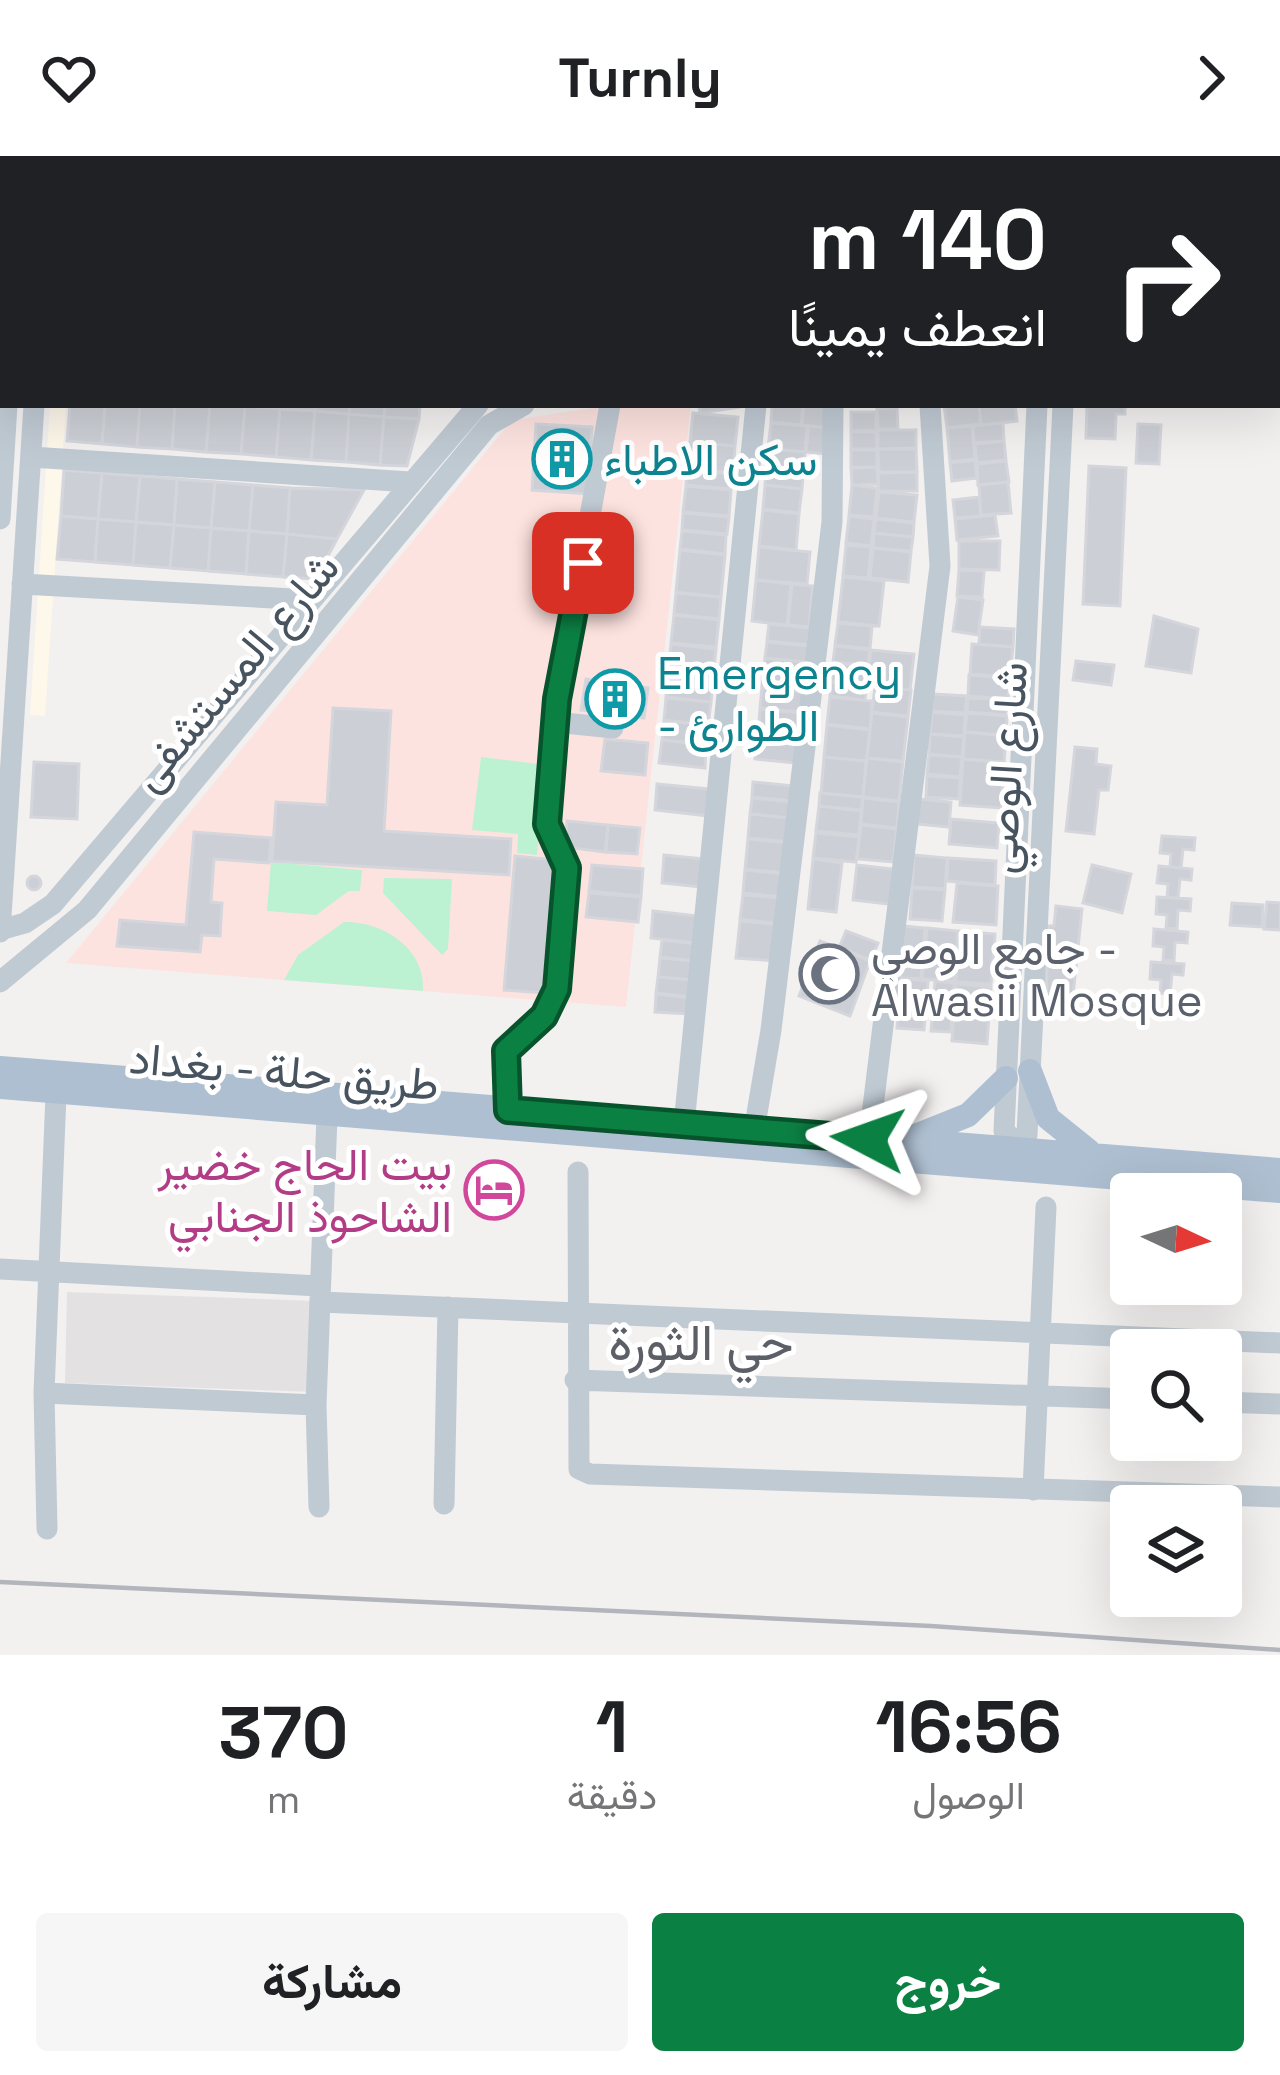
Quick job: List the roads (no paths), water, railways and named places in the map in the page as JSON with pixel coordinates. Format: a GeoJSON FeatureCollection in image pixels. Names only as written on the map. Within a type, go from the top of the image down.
{"type":"FeatureCollection","features":[{"type":"Feature","properties":{"kind":"main road"},"geometry":{"type":"LineString","coordinates":[[7,1063],[754,1131],[1280,1170]]}},
{"type":"Feature","properties":{"kind":"main road"},"geometry":{"type":"LineString","coordinates":[[900,1142],[968,1115],[1018,1075],[1048,1118],[1078,1146],[1096,1155]]}},
{"type":"Feature","properties":{"kind":"main road","name":"طريق حلة - بغداد"},"geometry":{"type":"LineString","coordinates":[[0,1087],[1280,1191]]}},
{"type":"Feature","properties":{"kind":"street"},"geometry":{"type":"LineString","coordinates":[[0,519],[7,408]]}},
{"type":"Feature","properties":{"kind":"street"},"geometry":{"type":"LineString","coordinates":[[3,925],[34,408]]}},
{"type":"Feature","properties":{"kind":"street","name":"شارع المستشفى"},"geometry":{"type":"LineString","coordinates":[[3,925],[53,904],[475,408]]}},
{"type":"Feature","properties":{"kind":"street","name":"شارع المستشفى"},"geometry":{"type":"LineString","coordinates":[[0,982],[72,926],[508,408]]}},
{"type":"Feature","properties":{"kind":"street"},"geometry":{"type":"LineString","coordinates":[[508,1110],[506,1051],[544,1016],[557,989],[568,884],[567,868],[547,824],[555,722],[609,408]]}},
{"type":"Feature","properties":{"kind":"street"},"geometry":{"type":"LineString","coordinates":[[684,1124],[756,408]]}},
{"type":"Feature","properties":{"kind":"street"},"geometry":{"type":"LineString","coordinates":[[754,1131],[832,522],[833,408]]}},
{"type":"Feature","properties":{"kind":"street"},"geometry":{"type":"LineString","coordinates":[[868,1139],[940,566],[929,408]]}},
{"type":"Feature","properties":{"kind":"street","name":"شارع الوصي"},"geometry":{"type":"LineString","coordinates":[[1037,408],[1018,1075],[1028,1135],[1014,1140],[1004,1130],[1018,1075],[1063,408]]}},
{"type":"Feature","properties":{"kind":"street"},"geometry":{"type":"LineString","coordinates":[[31,457],[410,482]]}},
{"type":"Feature","properties":{"kind":"street"},"geometry":{"type":"LineString","coordinates":[[22,584],[310,600]]}},
{"type":"Feature","properties":{"kind":"street"},"geometry":{"type":"LineString","coordinates":[[555,722],[613,728]]}},
{"type":"Feature","properties":{"kind":"street"},"geometry":{"type":"LineString","coordinates":[[53,904],[51,922],[58,928],[72,926]]}},
{"type":"Feature","properties":{"kind":"street"},"geometry":{"type":"LineString","coordinates":[[47,1529],[44,1393],[56,1094]]}},
{"type":"Feature","properties":{"kind":"street"},"geometry":{"type":"LineString","coordinates":[[319,1508],[316,1405],[327,1116]]}},
{"type":"Feature","properties":{"kind":"street"},"geometry":{"type":"LineString","coordinates":[[578,1172],[574,1459],[579,1469],[590,1474],[1280,1498]]}},
{"type":"Feature","properties":{"kind":"street"},"geometry":{"type":"LineString","coordinates":[[1033,1490],[1046,1207]]}},
{"type":"Feature","properties":{"kind":"street"},"geometry":{"type":"LineString","coordinates":[[0,1269],[448,1307],[1280,1342]]}},
{"type":"Feature","properties":{"kind":"street"},"geometry":{"type":"LineString","coordinates":[[444,1504],[448,1307]]}},
{"type":"Feature","properties":{"kind":"street"},"geometry":{"type":"LineString","coordinates":[[575,1380],[1110,1398]]}},
{"type":"Feature","properties":{"kind":"street"},"geometry":{"type":"LineString","coordinates":[[44,1393],[316,1405]]}},
{"type":"Feature","properties":{"kind":"street"},"geometry":{"type":"LineString","coordinates":[[1242,1403],[1280,1404]]}},
{"type":"Feature","properties":{"kind":"railway"},"geometry":{"type":"LineString","coordinates":[[0,1582],[931,1626],[1280,1650]]}},
{"type":"Feature","properties":{"kind":"place","name":"سكن الاطباء"},"geometry":{"type":"Point","coordinates":[562,459]}},
{"type":"Feature","properties":{"kind":"place","name":"Emergency - الطوارئ"},"geometry":{"type":"Point","coordinates":[615,699]}},
{"type":"Feature","properties":{"kind":"place","name":"جامع الوصي - Alwasii Mosque"},"geometry":{"type":"Point","coordinates":[829,974]}},
{"type":"Feature","properties":{"kind":"place","name":"بيت الحاج خضير الشاحوذ الجنابي"},"geometry":{"type":"Point","coordinates":[494,1190]}},
{"type":"Feature","properties":{"kind":"district","name":"حي الثورة"},"geometry":{"type":"Point","coordinates":[701,1342]}}]}
